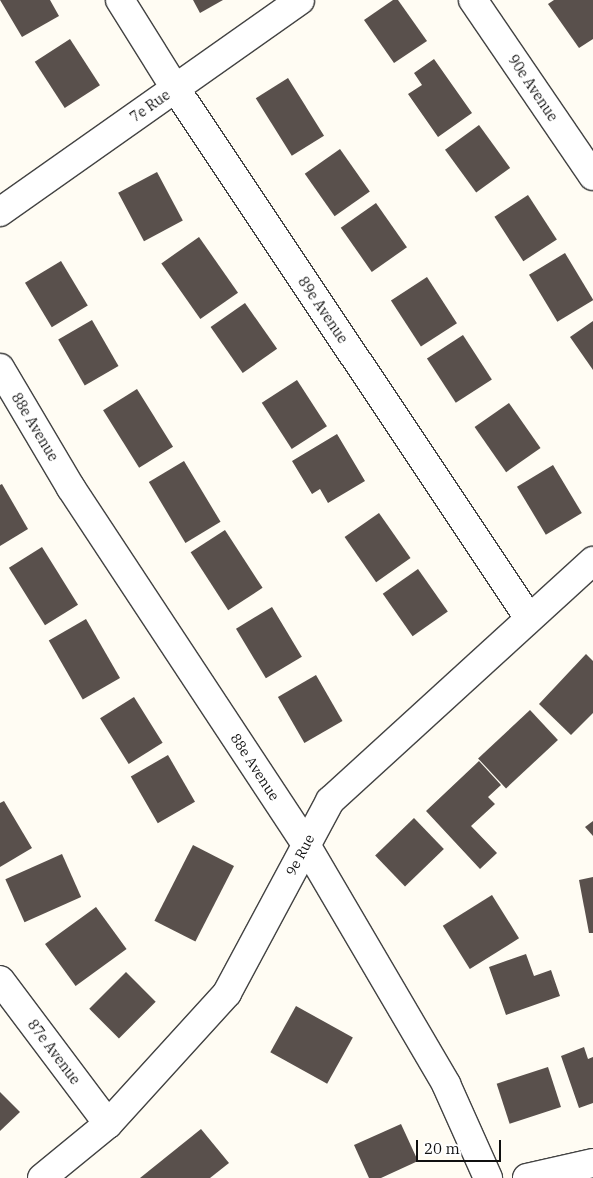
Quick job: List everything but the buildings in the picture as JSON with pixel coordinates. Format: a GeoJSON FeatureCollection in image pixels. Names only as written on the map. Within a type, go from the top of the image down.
{"type":"FeatureCollection","features":[{"type":"Feature","properties":{"kind":"street","name":"89e Avenue"},"geometry":{"type":"LineString","coordinates":[[120,0],[175,88],[529,618]]}},
{"type":"Feature","properties":{"kind":"street","name":"7e Rue"},"geometry":{"type":"LineString","coordinates":[[0,212],[300,0]]}},
{"type":"Feature","properties":{"kind":"street","name":"90e Avenue"},"geometry":{"type":"LineString","coordinates":[[473,0],[593,176]]}},
{"type":"Feature","properties":{"kind":"street","name":"88e Avenue"},"geometry":{"type":"LineString","coordinates":[[0,368],[71,488],[306,845],[446,1084],[488,1178]]}},
{"type":"Feature","properties":{"kind":"street","name":"9e Rue"},"geometry":{"type":"LineString","coordinates":[[42,1178],[108,1124],[227,993],[330,801],[593,561]]}},
{"type":"Feature","properties":{"kind":"street","name":"87e Avenue"},"geometry":{"type":"LineString","coordinates":[[0,980],[108,1124]]}},
{"type":"Feature","properties":{"kind":"street"},"geometry":{"type":"LineString","coordinates":[[527,1178],[593,1164]]}}]}
